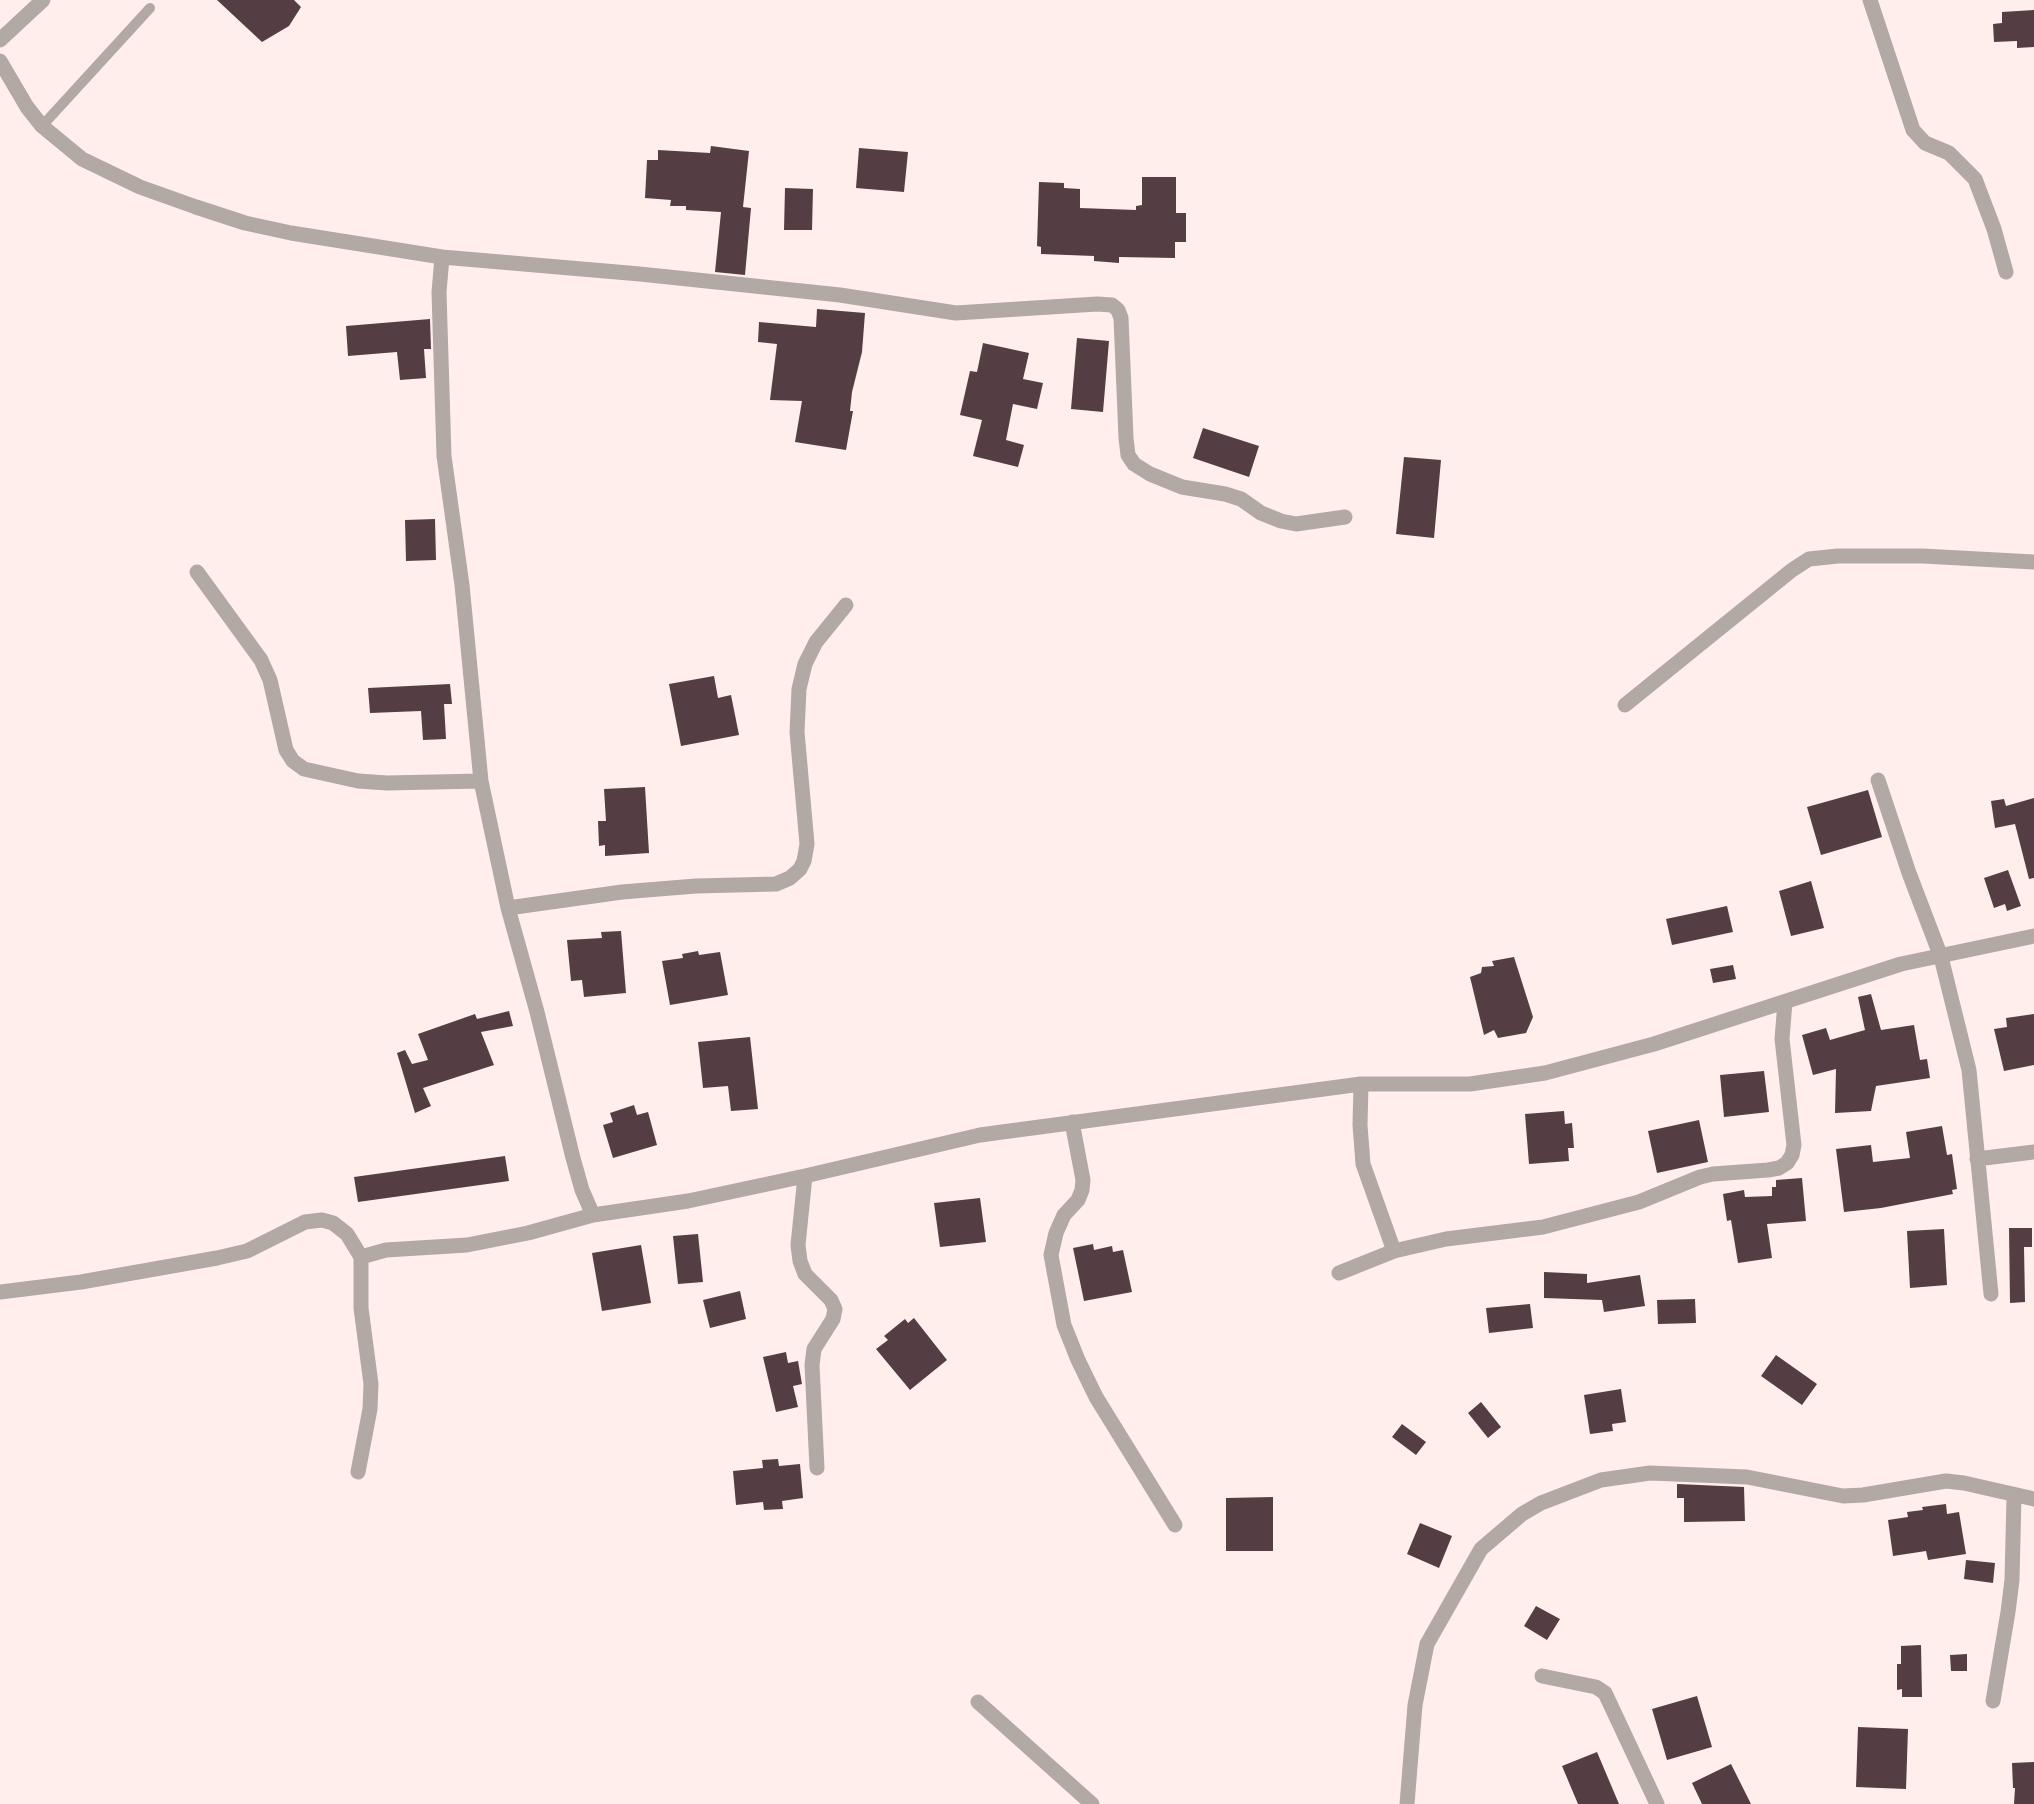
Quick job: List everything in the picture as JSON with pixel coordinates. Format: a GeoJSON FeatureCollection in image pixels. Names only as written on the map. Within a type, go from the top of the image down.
{"type":"FeatureCollection","features":[{"type":"Feature","properties":{"kind":"street"},"geometry":{"type":"LineString","coordinates":[[0,40],[43,0]]}},
{"type":"Feature","properties":{"kind":"street"},"geometry":{"type":"LineString","coordinates":[[1870,0],[1913,130],[1925,143],[1949,153],[1975,179],[1994,229],[2006,272]]}},
{"type":"Feature","properties":{"kind":"street"},"geometry":{"type":"LineString","coordinates":[[0,61],[27,107],[42,126],[82,159],[140,187],[245,223],[291,233],[442,257],[840,295],[956,313],[1112,305],[1118,310],[1120,318],[1126,438],[1128,455],[1134,464],[1150,474],[1182,487],[1225,494],[1240,499],[1261,513],[1281,521],[1296,524],[1345,517]]}},
{"type":"Feature","properties":{"kind":"street"},"geometry":{"type":"LineString","coordinates":[[442,257],[439,292],[444,456],[462,585],[481,781],[507,908],[537,1012],[573,1158],[582,1190],[593,1215]]}},
{"type":"Feature","properties":{"kind":"street"},"geometry":{"type":"LineString","coordinates":[[1625,705],[1792,570],[1809,560],[1838,556],[1912,556],[2034,562]]}},
{"type":"Feature","properties":{"kind":"street"},"geometry":{"type":"LineString","coordinates":[[197,572],[261,660],[270,680],[286,750],[293,761],[304,769],[358,781],[387,783],[481,781]]}},
{"type":"Feature","properties":{"kind":"street"},"geometry":{"type":"LineString","coordinates":[[507,908],[622,892],[696,886],[776,884],[790,878],[800,869],[807,844],[797,732],[799,688],[805,664],[816,642],[846,605]]}},
{"type":"Feature","properties":{"kind":"street"},"geometry":{"type":"LineString","coordinates":[[1878,780],[1909,873],[1941,957],[1969,1070],[1991,1294]]}},
{"type":"Feature","properties":{"kind":"street"},"geometry":{"type":"LineString","coordinates":[[361,1257],[386,1250],[467,1245],[528,1233],[593,1215],[688,1201],[980,1135],[1361,1084],[1470,1083],[1545,1073],[1654,1044],[1901,964],[2034,936]]}},
{"type":"Feature","properties":{"kind":"street"},"geometry":{"type":"LineString","coordinates":[[1339,1273],[1394,1251],[1446,1239],[1543,1227],[1639,1202],[1713,1174],[1779,1168],[1787,1163],[1794,1145],[1782,1039],[1785,1002]]}},
{"type":"Feature","properties":{"kind":"street"},"geometry":{"type":"LineString","coordinates":[[1361,1084],[1360,1125],[1363,1164],[1394,1251]]}},
{"type":"Feature","properties":{"kind":"street"},"geometry":{"type":"LineString","coordinates":[[1072,1122],[1083,1180],[1082,1190],[1078,1200],[1064,1215],[1056,1233],[1051,1255],[1064,1325],[1077,1360],[1096,1397],[1175,1525]]}},
{"type":"Feature","properties":{"kind":"street"},"geometry":{"type":"LineString","coordinates":[[1977,1159],[2034,1152]]}},
{"type":"Feature","properties":{"kind":"street"},"geometry":{"type":"LineString","coordinates":[[806,1176],[798,1245],[800,1261],[805,1274],[831,1300],[835,1309],[833,1319],[814,1349],[812,1365],[817,1468]]}},
{"type":"Feature","properties":{"kind":"street"},"geometry":{"type":"LineString","coordinates":[[0,1292],[81,1282],[217,1258],[247,1251],[305,1222],[322,1220],[333,1223],[347,1234],[361,1257],[361,1308],[371,1384],[370,1409],[357,1472]]}},
{"type":"Feature","properties":{"kind":"street"},"geometry":{"type":"LineString","coordinates":[[1407,1804],[1415,1705],[1427,1644],[1481,1549],[1522,1514],[1541,1503],[1601,1480],[1650,1473],[1746,1477],[1843,1496],[1863,1496],[1946,1481],[2034,1499]]}},
{"type":"Feature","properties":{"kind":"street"},"geometry":{"type":"LineString","coordinates":[[1993,1701],[2012,1580],[2014,1496]]}},
{"type":"Feature","properties":{"kind":"street"},"geometry":{"type":"LineString","coordinates":[[1542,1676],[1596,1687],[1605,1693],[1658,1804]]}},
{"type":"Feature","properties":{"kind":"street"},"geometry":{"type":"LineString","coordinates":[[978,1702],[1092,1804]]}},
{"type":"Feature","properties":{"kind":"lane"},"geometry":{"type":"LineString","coordinates":[[42,126],[150,8]]}},
{"type":"Feature","properties":{"kind":"building"},"geometry":{"type":"Polygon","coordinates":[[[217,0],[294,0],[301,7],[289,26],[262,42],[217,0]]]}},
{"type":"Feature","properties":{"kind":"building"},"geometry":{"type":"Polygon","coordinates":[[[2034,10],[2034,47],[2017,48],[2017,41],[1994,42],[1993,24],[2002,23],[2002,12],[2034,10]]]}},
{"type":"Feature","properties":{"kind":"building"},"geometry":{"type":"Polygon","coordinates":[[[711,146],[749,151],[743,207],[751,208],[745,275],[715,272],[721,212],[686,210],[686,206],[670,206],[671,200],[645,198],[647,160],[658,160],[658,150],[710,153],[711,146]]]}},
{"type":"Feature","properties":{"kind":"building"},"geometry":{"type":"Polygon","coordinates":[[[859,148],[908,152],[904,192],[856,188],[859,148]]]}},
{"type":"Feature","properties":{"kind":"building"},"geometry":{"type":"Polygon","coordinates":[[[1142,177],[1176,177],[1176,213],[1186,213],[1186,242],[1175,242],[1175,258],[1119,257],[1119,263],[1094,261],[1094,256],[1041,254],[1041,247],[1037,246],[1039,182],[1064,183],[1064,188],[1080,189],[1080,208],[1136,210],[1136,206],[1142,205],[1142,177]]]}},
{"type":"Feature","properties":{"kind":"building"},"geometry":{"type":"Polygon","coordinates":[[[785,188],[813,189],[812,230],[784,230],[785,188]]]}},
{"type":"Feature","properties":{"kind":"building"},"geometry":{"type":"Polygon","coordinates":[[[817,309],[865,313],[862,352],[852,392],[850,411],[853,411],[846,450],[795,442],[802,401],[770,400],[777,344],[758,342],[759,322],[816,327],[817,309]]]}},
{"type":"Feature","properties":{"kind":"building"},"geometry":{"type":"Polygon","coordinates":[[[430,319],[431,349],[424,349],[426,378],[400,380],[397,352],[348,356],[346,326],[430,319]]]}},
{"type":"Feature","properties":{"kind":"building"},"geometry":{"type":"Polygon","coordinates":[[[1077,338],[1109,341],[1103,412],[1071,409],[1077,338]]]}},
{"type":"Feature","properties":{"kind":"building"},"geometry":{"type":"Polygon","coordinates":[[[983,343],[1029,353],[1023,379],[1043,383],[1037,409],[1013,404],[1006,440],[1024,445],[1018,467],[973,456],[982,420],[960,415],[970,371],[977,372],[983,343]]]}},
{"type":"Feature","properties":{"kind":"building"},"geometry":{"type":"Polygon","coordinates":[[[1203,428],[1259,446],[1249,477],[1193,458],[1203,428]]]}},
{"type":"Feature","properties":{"kind":"building"},"geometry":{"type":"Polygon","coordinates":[[[1404,457],[1441,460],[1434,538],[1396,534],[1404,457]]]}},
{"type":"Feature","properties":{"kind":"building"},"geometry":{"type":"Polygon","coordinates":[[[435,519],[436,560],[406,561],[405,520],[435,519]]]}},
{"type":"Feature","properties":{"kind":"building"},"geometry":{"type":"Polygon","coordinates":[[[714,676],[718,698],[731,695],[739,735],[681,746],[669,684],[714,676]]]}},
{"type":"Feature","properties":{"kind":"building"},"geometry":{"type":"Polygon","coordinates":[[[450,684],[452,704],[444,704],[446,739],[423,740],[421,711],[370,713],[368,688],[450,684]]]}},
{"type":"Feature","properties":{"kind":"building"},"geometry":{"type":"Polygon","coordinates":[[[645,787],[649,853],[605,856],[605,845],[599,846],[598,821],[606,821],[604,789],[645,787]]]}},
{"type":"Feature","properties":{"kind":"building"},"geometry":{"type":"Polygon","coordinates":[[[1868,790],[1882,837],[1821,855],[1807,807],[1868,790]]]}},
{"type":"Feature","properties":{"kind":"building"},"geometry":{"type":"Polygon","coordinates":[[[2034,798],[2034,878],[2029,879],[2015,824],[1995,828],[1991,801],[2004,799],[2006,806],[2034,798]]]}},
{"type":"Feature","properties":{"kind":"building"},"geometry":{"type":"Polygon","coordinates":[[[2008,870],[2021,906],[2007,911],[2005,904],[1994,908],[1984,878],[2008,870]]]}},
{"type":"Feature","properties":{"kind":"building"},"geometry":{"type":"Polygon","coordinates":[[[1811,881],[1824,928],[1791,936],[1779,891],[1811,881]]]}},
{"type":"Feature","properties":{"kind":"building"},"geometry":{"type":"Polygon","coordinates":[[[1727,906],[1733,932],[1672,945],[1666,919],[1727,906]]]}},
{"type":"Feature","properties":{"kind":"building"},"geometry":{"type":"Polygon","coordinates":[[[621,931],[626,993],[584,997],[582,980],[571,981],[567,940],[602,938],[601,932],[621,931]]]}},
{"type":"Feature","properties":{"kind":"building"},"geometry":{"type":"Polygon","coordinates":[[[698,951],[699,955],[720,952],[728,995],[670,1005],[662,961],[683,958],[682,954],[698,951]]]}},
{"type":"Feature","properties":{"kind":"building"},"geometry":{"type":"Polygon","coordinates":[[[1514,957],[1533,1017],[1526,1033],[1498,1038],[1494,1030],[1484,1035],[1470,977],[1481,973],[1482,967],[1494,966],[1492,961],[1514,957]]]}},
{"type":"Feature","properties":{"kind":"building"},"geometry":{"type":"Polygon","coordinates":[[[1733,965],[1736,979],[1713,983],[1710,969],[1733,965]]]}},
{"type":"Feature","properties":{"kind":"building"},"geometry":{"type":"Polygon","coordinates":[[[1871,994],[1881,1030],[1914,1025],[1920,1060],[1927,1059],[1930,1078],[1876,1086],[1871,1111],[1835,1113],[1836,1069],[1813,1075],[1802,1035],[1826,1028],[1830,1040],[1865,1030],[1858,997],[1871,994]]]}},
{"type":"Feature","properties":{"kind":"building"},"geometry":{"type":"Polygon","coordinates":[[[509,1011],[513,1026],[481,1032],[494,1065],[423,1088],[431,1106],[415,1113],[397,1053],[405,1050],[412,1064],[428,1060],[418,1034],[475,1014],[477,1019],[509,1011]]]}},
{"type":"Feature","properties":{"kind":"building"},"geometry":{"type":"Polygon","coordinates":[[[2034,1014],[2034,1065],[2004,1071],[1994,1029],[2007,1027],[2006,1018],[2034,1014]]]}},
{"type":"Feature","properties":{"kind":"building"},"geometry":{"type":"Polygon","coordinates":[[[750,1037],[758,1109],[731,1111],[728,1086],[703,1088],[698,1042],[750,1037]]]}},
{"type":"Feature","properties":{"kind":"building"},"geometry":{"type":"Polygon","coordinates":[[[1764,1071],[1769,1112],[1724,1117],[1720,1075],[1764,1071]]]}},
{"type":"Feature","properties":{"kind":"building"},"geometry":{"type":"Polygon","coordinates":[[[634,1105],[637,1115],[648,1112],[657,1145],[613,1158],[603,1125],[613,1122],[610,1113],[634,1105]]]}},
{"type":"Feature","properties":{"kind":"building"},"geometry":{"type":"Polygon","coordinates":[[[1564,1111],[1565,1124],[1572,1123],[1574,1148],[1568,1148],[1569,1161],[1529,1164],[1525,1114],[1564,1111]]]}},
{"type":"Feature","properties":{"kind":"building"},"geometry":{"type":"Polygon","coordinates":[[[1699,1120],[1708,1162],[1657,1173],[1648,1131],[1699,1120]]]}},
{"type":"Feature","properties":{"kind":"building"},"geometry":{"type":"Polygon","coordinates":[[[1942,1126],[1947,1155],[1952,1154],[1957,1189],[1952,1190],[1953,1194],[1881,1208],[1844,1212],[1836,1149],[1871,1145],[1873,1162],[1910,1158],[1906,1132],[1942,1126]]]}},
{"type":"Feature","properties":{"kind":"building"},"geometry":{"type":"Polygon","coordinates":[[[505,1156],[509,1181],[358,1202],[354,1177],[505,1156]]]}},
{"type":"Feature","properties":{"kind":"building"},"geometry":{"type":"Polygon","coordinates":[[[1802,1178],[1806,1221],[1767,1224],[1772,1258],[1738,1263],[1731,1220],[1727,1221],[1723,1194],[1744,1190],[1745,1197],[1772,1196],[1772,1187],[1776,1187],[1776,1180],[1802,1178]]]}},
{"type":"Feature","properties":{"kind":"building"},"geometry":{"type":"Polygon","coordinates":[[[980,1198],[986,1242],[940,1247],[934,1203],[980,1198]]]}},
{"type":"Feature","properties":{"kind":"building"},"geometry":{"type":"Polygon","coordinates":[[[2009,1228],[2032,1228],[2032,1247],[2024,1247],[2025,1302],[2010,1303],[2009,1228]]]}},
{"type":"Feature","properties":{"kind":"building"},"geometry":{"type":"Polygon","coordinates":[[[1944,1229],[1947,1285],[1910,1288],[1907,1231],[1944,1229]]]}},
{"type":"Feature","properties":{"kind":"building"},"geometry":{"type":"Polygon","coordinates":[[[698,1234],[703,1282],[678,1284],[673,1236],[698,1234]]]}},
{"type":"Feature","properties":{"kind":"building"},"geometry":{"type":"Polygon","coordinates":[[[1093,1244],[1094,1250],[1112,1246],[1113,1252],[1123,1250],[1132,1292],[1084,1301],[1073,1248],[1093,1244]]]}},
{"type":"Feature","properties":{"kind":"building"},"geometry":{"type":"Polygon","coordinates":[[[641,1245],[651,1303],[602,1311],[592,1253],[641,1245]]]}},
{"type":"Feature","properties":{"kind":"building"},"geometry":{"type":"Polygon","coordinates":[[[1544,1272],[1587,1274],[1587,1283],[1640,1275],[1645,1306],[1604,1312],[1602,1300],[1544,1298],[1544,1272]]]}},
{"type":"Feature","properties":{"kind":"building"},"geometry":{"type":"Polygon","coordinates":[[[740,1291],[746,1319],[710,1328],[703,1300],[740,1291]]]}},
{"type":"Feature","properties":{"kind":"building"},"geometry":{"type":"Polygon","coordinates":[[[1695,1299],[1696,1323],[1658,1324],[1657,1300],[1695,1299]]]}},
{"type":"Feature","properties":{"kind":"building"},"geometry":{"type":"Polygon","coordinates":[[[1530,1304],[1533,1328],[1489,1333],[1486,1308],[1530,1304]]]}},
{"type":"Feature","properties":{"kind":"building"},"geometry":{"type":"Polygon","coordinates":[[[914,1318],[947,1360],[910,1390],[876,1349],[888,1340],[884,1336],[905,1319],[908,1323],[914,1318]]]}},
{"type":"Feature","properties":{"kind":"building"},"geometry":{"type":"Polygon","coordinates":[[[786,1352],[788,1363],[798,1361],[802,1384],[793,1386],[798,1407],[776,1412],[763,1357],[786,1352]]]}},
{"type":"Feature","properties":{"kind":"building"},"geometry":{"type":"Polygon","coordinates":[[[1776,1355],[1817,1384],[1802,1405],[1761,1376],[1776,1355]]]}},
{"type":"Feature","properties":{"kind":"building"},"geometry":{"type":"Polygon","coordinates":[[[1621,1389],[1626,1422],[1612,1424],[1613,1431],[1590,1434],[1584,1395],[1621,1389]]]}},
{"type":"Feature","properties":{"kind":"building"},"geometry":{"type":"Polygon","coordinates":[[[1481,1402],[1501,1427],[1488,1438],[1468,1413],[1481,1402]]]}},
{"type":"Feature","properties":{"kind":"building"},"geometry":{"type":"Polygon","coordinates":[[[1402,1424],[1426,1442],[1416,1455],[1392,1437],[1402,1424]]]}},
{"type":"Feature","properties":{"kind":"building"},"geometry":{"type":"Polygon","coordinates":[[[778,1459],[779,1466],[800,1464],[803,1498],[782,1501],[783,1509],[764,1510],[763,1502],[736,1505],[733,1471],[763,1468],[762,1460],[778,1459]]]}},
{"type":"Feature","properties":{"kind":"building"},"geometry":{"type":"Polygon","coordinates":[[[1677,1484],[1744,1487],[1745,1521],[1684,1522],[1684,1498],[1677,1498],[1677,1484]]]}},
{"type":"Feature","properties":{"kind":"building"},"geometry":{"type":"Polygon","coordinates":[[[1273,1497],[1273,1551],[1226,1551],[1226,1498],[1273,1497]]]}},
{"type":"Feature","properties":{"kind":"building"},"geometry":{"type":"Polygon","coordinates":[[[1946,1504],[1947,1514],[1959,1512],[1966,1554],[1928,1560],[1926,1551],[1893,1556],[1888,1520],[1908,1517],[1907,1512],[1923,1510],[1922,1507],[1946,1504]]]}},
{"type":"Feature","properties":{"kind":"building"},"geometry":{"type":"Polygon","coordinates":[[[1420,1523],[1452,1536],[1439,1568],[1407,1554],[1420,1523]]]}},
{"type":"Feature","properties":{"kind":"building"},"geometry":{"type":"Polygon","coordinates":[[[1966,1560],[1995,1563],[1993,1583],[1964,1579],[1966,1560]]]}},
{"type":"Feature","properties":{"kind":"building"},"geometry":{"type":"Polygon","coordinates":[[[1536,1606],[1560,1619],[1547,1640],[1524,1626],[1536,1606]]]}},
{"type":"Feature","properties":{"kind":"building"},"geometry":{"type":"Polygon","coordinates":[[[1921,1645],[1922,1697],[1902,1697],[1902,1689],[1897,1690],[1897,1664],[1901,1664],[1901,1646],[1921,1645]]]}},
{"type":"Feature","properties":{"kind":"building"},"geometry":{"type":"Polygon","coordinates":[[[1967,1654],[1967,1671],[1951,1671],[1950,1655],[1967,1654]]]}},
{"type":"Feature","properties":{"kind":"building"},"geometry":{"type":"Polygon","coordinates":[[[1697,1696],[1712,1747],[1667,1760],[1652,1709],[1697,1696]]]}},
{"type":"Feature","properties":{"kind":"building"},"geometry":{"type":"Polygon","coordinates":[[[1858,1727],[1908,1729],[1906,1789],[1856,1787],[1858,1727]]]}},
{"type":"Feature","properties":{"kind":"building"},"geometry":{"type":"Polygon","coordinates":[[[1597,1752],[1619,1804],[1578,1804],[1562,1766],[1597,1752]]]}},
{"type":"Feature","properties":{"kind":"building"},"geometry":{"type":"Polygon","coordinates":[[[2034,1762],[2034,1804],[2014,1804],[2012,1763],[2034,1762]]]}},
{"type":"Feature","properties":{"kind":"building"},"geometry":{"type":"Polygon","coordinates":[[[1731,1764],[1751,1804],[1702,1804],[1692,1783],[1731,1764]]]}}]}
